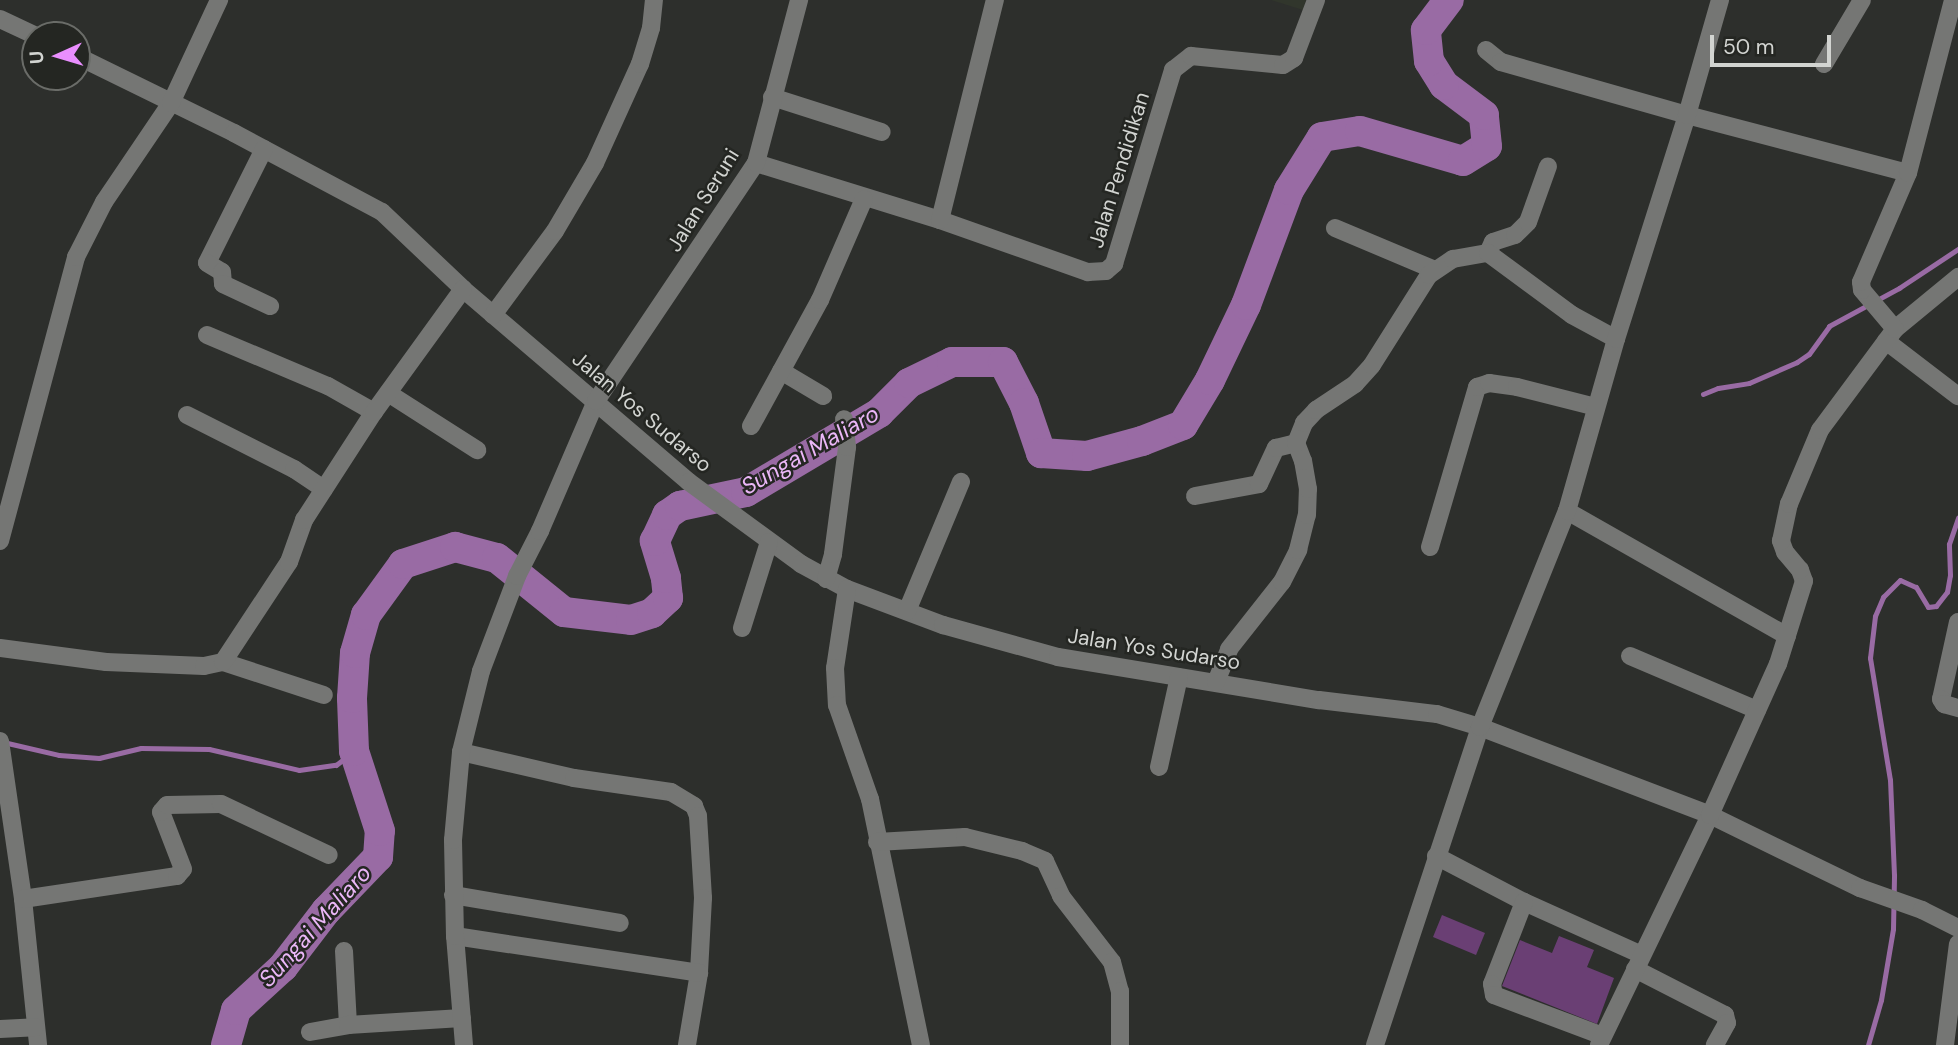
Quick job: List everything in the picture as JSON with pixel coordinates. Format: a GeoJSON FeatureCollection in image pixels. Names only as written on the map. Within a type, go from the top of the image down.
{"type":"FeatureCollection","features":[{"type":"Feature","properties":{"kind":"street"},"geometry":{"type":"LineString","coordinates":[[0,541],[76,257],[104,202],[171,103],[219,0]]}},
{"type":"Feature","properties":{"kind":"street"},"geometry":{"type":"LineString","coordinates":[[493,315],[579,195],[596,163],[640,64],[651,28],[654,0]]}},
{"type":"Feature","properties":{"kind":"street","name":"Jalan Seruni"},"geometry":{"type":"LineString","coordinates":[[464,1045],[455,936],[453,840],[461,752],[481,671],[521,569],[596,401],[756,163],[799,0]]}},
{"type":"Feature","properties":{"kind":"street"},"geometry":{"type":"LineString","coordinates":[[940,220],[995,0]]}},
{"type":"Feature","properties":{"kind":"street","name":"Jalan Pendidikan"},"geometry":{"type":"LineString","coordinates":[[756,163],[864,199],[940,220],[1088,272],[1106,271],[1114,264],[1174,70],[1191,57],[1283,65],[1294,58],[1316,0]]}},
{"type":"Feature","properties":{"kind":"street"},"geometry":{"type":"LineString","coordinates":[[1375,1045],[1480,727],[1567,511],[1616,338],[1687,115],[1720,0]]}},
{"type":"Feature","properties":{"kind":"street"},"geometry":{"type":"LineString","coordinates":[[1824,64],[1862,0]]}},
{"type":"Feature","properties":{"kind":"street"},"geometry":{"type":"LineString","coordinates":[[1953,0],[1908,173],[1866,267],[1862,290],[1877,310],[1890,335],[1958,396]]}},
{"type":"Feature","properties":{"kind":"street"},"geometry":{"type":"LineString","coordinates":[[0,19],[21,29]]}},
{"type":"Feature","properties":{"kind":"street"},"geometry":{"type":"LineString","coordinates":[[1486,50],[1502,62],[1687,115],[1908,173]]}},
{"type":"Feature","properties":{"kind":"street","name":"Jalan Yos Sudarso"},"geometry":{"type":"LineString","coordinates":[[91,63],[264,149],[382,212],[463,289],[689,482],[769,542],[847,589],[992,641],[1058,657],[1319,700],[1437,714],[1480,727],[1710,815],[1860,888],[1922,910],[1958,928]]}},
{"type":"Feature","properties":{"kind":"street"},"geometry":{"type":"LineString","coordinates":[[772,97],[882,132]]}},
{"type":"Feature","properties":{"kind":"street"},"geometry":{"type":"LineString","coordinates":[[264,149],[207,263],[275,303]]}},
{"type":"Feature","properties":{"kind":"street"},"geometry":{"type":"LineString","coordinates":[[1488,253],[1493,242],[1516,234],[1528,222],[1548,166]]}},
{"type":"Feature","properties":{"kind":"street"},"geometry":{"type":"LineString","coordinates":[[751,426],[820,300],[864,199]]}},
{"type":"Feature","properties":{"kind":"street"},"geometry":{"type":"LineString","coordinates":[[1335,228],[1435,270]]}},
{"type":"Feature","properties":{"kind":"street"},"geometry":{"type":"LineString","coordinates":[[1216,682],[1229,649],[1282,582],[1298,550],[1307,516],[1308,489],[1304,460],[1296,443],[1304,423],[1315,410],[1355,384],[1371,365],[1392,336],[1423,280],[1453,259],[1488,253],[1572,315],[1616,338]]}},
{"type":"Feature","properties":{"kind":"street"},"geometry":{"type":"LineString","coordinates":[[1524,902],[1492,984],[1494,995],[1601,1040],[1710,815],[1787,636],[1804,581],[1781,541],[1789,504],[1820,430],[1890,335],[1958,277]]}},
{"type":"Feature","properties":{"kind":"street"},"geometry":{"type":"LineString","coordinates":[[223,662],[289,562],[304,520],[374,412],[463,289]]}},
{"type":"Feature","properties":{"kind":"street"},"geometry":{"type":"LineString","coordinates":[[207,335],[328,386],[374,412]]}},
{"type":"Feature","properties":{"kind":"street"},"geometry":{"type":"LineString","coordinates":[[781,371],[823,396]]}},
{"type":"Feature","properties":{"kind":"street"},"geometry":{"type":"LineString","coordinates":[[1430,547],[1477,387],[1481,383],[1517,387],[1596,407]]}},
{"type":"Feature","properties":{"kind":"street"},"geometry":{"type":"LineString","coordinates":[[388,393],[477,450]]}},
{"type":"Feature","properties":{"kind":"street"},"geometry":{"type":"LineString","coordinates":[[187,415],[295,468],[324,489]]}},
{"type":"Feature","properties":{"kind":"street"},"geometry":{"type":"LineString","coordinates":[[827,579],[833,554],[847,447],[844,419]]}},
{"type":"Feature","properties":{"kind":"street"},"geometry":{"type":"LineString","coordinates":[[1195,496],[1259,484],[1276,448],[1296,443]]}},
{"type":"Feature","properties":{"kind":"street"},"geometry":{"type":"LineString","coordinates":[[908,611],[961,482]]}},
{"type":"Feature","properties":{"kind":"street"},"geometry":{"type":"LineString","coordinates":[[1567,511],[1787,636]]}},
{"type":"Feature","properties":{"kind":"street"},"geometry":{"type":"LineString","coordinates":[[743,628],[769,542]]}},
{"type":"Feature","properties":{"kind":"street"},"geometry":{"type":"LineString","coordinates":[[847,589],[835,668],[835,695],[865,779],[920,1045]]}},
{"type":"Feature","properties":{"kind":"street"},"geometry":{"type":"LineString","coordinates":[[1958,622],[1941,699],[1958,708]]}},
{"type":"Feature","properties":{"kind":"street"},"geometry":{"type":"LineString","coordinates":[[0,648],[106,662],[204,666],[223,662],[324,695]]}},
{"type":"Feature","properties":{"kind":"street"},"geometry":{"type":"LineString","coordinates":[[1630,656],[1757,710]]}},
{"type":"Feature","properties":{"kind":"street"},"geometry":{"type":"LineString","coordinates":[[1159,768],[1179,677]]}},
{"type":"Feature","properties":{"kind":"street"},"geometry":{"type":"LineString","coordinates":[[1,746],[8,850],[23,899],[38,1045]]}},
{"type":"Feature","properties":{"kind":"street"},"geometry":{"type":"LineString","coordinates":[[461,752],[574,778],[671,792],[686,798],[697,810],[703,898],[699,973],[687,1045]]}},
{"type":"Feature","properties":{"kind":"street"},"geometry":{"type":"LineString","coordinates":[[23,899],[177,876],[183,869],[161,812],[163,808],[175,804],[221,804],[329,855]]}},
{"type":"Feature","properties":{"kind":"street"},"geometry":{"type":"LineString","coordinates":[[877,842],[965,837],[1022,851],[1045,861],[1061,896],[1112,962],[1120,991],[1120,1045]]}},
{"type":"Feature","properties":{"kind":"street"},"geometry":{"type":"LineString","coordinates":[[1436,856],[1638,962],[1725,1015],[1727,1023],[1715,1045]]}},
{"type":"Feature","properties":{"kind":"street"},"geometry":{"type":"LineString","coordinates":[[453,895],[620,923]]}},
{"type":"Feature","properties":{"kind":"street"},"geometry":{"type":"LineString","coordinates":[[455,936],[699,973]]}},
{"type":"Feature","properties":{"kind":"street"},"geometry":{"type":"LineString","coordinates":[[1945,1045],[1958,944]]}},
{"type":"Feature","properties":{"kind":"street"},"geometry":{"type":"LineString","coordinates":[[344,951],[348,1025]]}},
{"type":"Feature","properties":{"kind":"street"},"geometry":{"type":"LineString","coordinates":[[310,1032],[348,1025],[462,1018]]}},
{"type":"Feature","properties":{"kind":"street"},"geometry":{"type":"LineString","coordinates":[[0,1029],[35,1027]]}},
{"type":"Feature","properties":{"kind":"shaded area"},"geometry":{"type":"Polygon","coordinates":[[[1271,0],[1306,0],[1303,10],[1271,0]]]}},
{"type":"Feature","properties":{"kind":"shaded area"},"geometry":{"type":"Polygon","coordinates":[[[1442,915],[1485,933],[1476,955],[1433,937],[1442,915]]]}},
{"type":"Feature","properties":{"kind":"shaded area"},"geometry":{"type":"Polygon","coordinates":[[[1559,936],[1594,950],[1587,967],[1614,978],[1597,1024],[1502,986],[1520,940],[1552,953],[1559,936]]]}},
{"type":"Feature","properties":{"kind":"waterway","name":"Sungai Maliaro"},"geometry":{"type":"LineString","coordinates":[[226,1045],[236,1010],[283,967],[326,911],[378,857],[380,831],[354,751],[352,698],[355,653],[366,615],[403,564],[455,547],[497,558],[564,612],[631,620],[652,613],[668,598],[666,578],[655,541],[667,515],[680,506],[746,492],[879,413],[909,383],[952,362],[1003,362],[1024,403],[1041,453],[1087,456],[1142,441],[1183,425],[1210,380],[1246,305],[1289,190],[1322,137],[1360,131],[1463,161],[1487,146],[1484,115],[1444,85],[1429,61],[1426,30],[1449,0]]}},
{"type":"Feature","properties":{"kind":"waterway"},"geometry":{"type":"LineString","coordinates":[[1703,394],[1718,388],[1749,383],[1797,362],[1809,354],[1829,326],[1899,288],[1958,249]]}},
{"type":"Feature","properties":{"kind":"waterway"},"geometry":{"type":"LineString","coordinates":[[1868,1045],[1881,1000],[1893,929],[1894,875],[1890,780],[1870,658],[1875,616],[1883,597],[1900,580],[1916,587],[1928,607],[1936,606],[1947,592],[1950,575],[1949,544],[1958,518]]}},
{"type":"Feature","properties":{"kind":"waterway"},"geometry":{"type":"LineString","coordinates":[[3,742],[59,755],[99,758],[141,748],[209,749],[299,770],[336,765],[354,751]]}}]}
